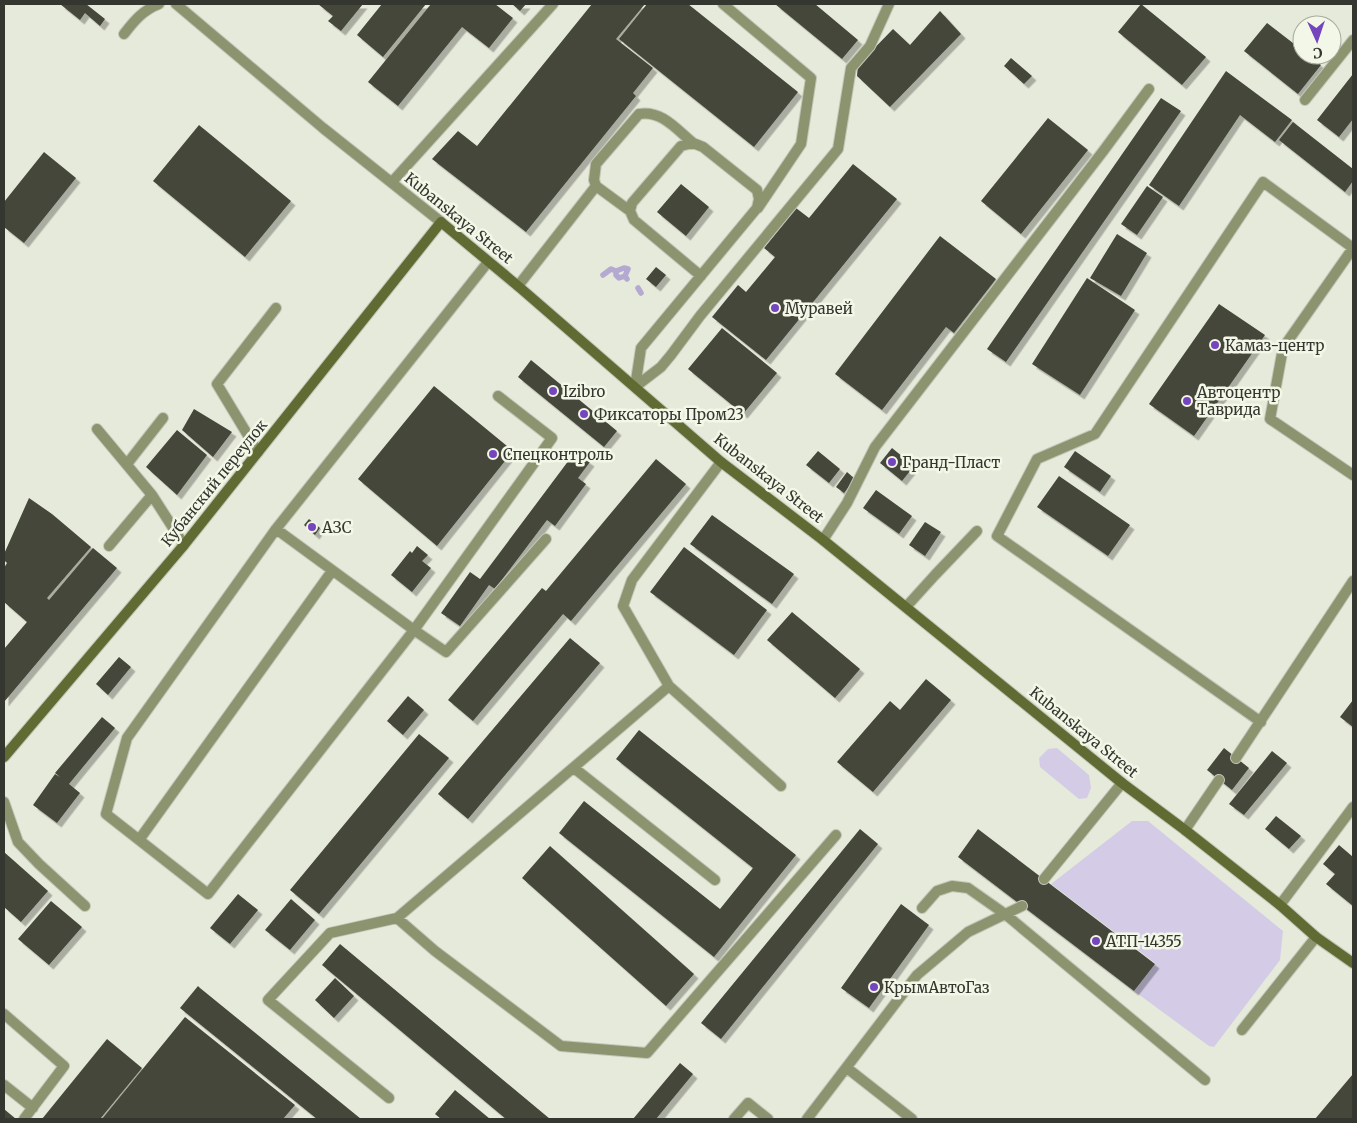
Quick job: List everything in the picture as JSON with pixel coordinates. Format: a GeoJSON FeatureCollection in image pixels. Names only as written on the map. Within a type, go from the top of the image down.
{"type":"FeatureCollection","features":[{"type":"Feature","properties":{"kind":"main road","name":"Kubanskaya Street"},"geometry":{"type":"LineString","coordinates":[[441,222],[635,386],[721,462],[823,540],[1122,783],[1280,905],[1316,937],[1353,963]]}},
{"type":"Feature","properties":{"kind":"main road","name":"Кубанский переулок"},"geometry":{"type":"LineString","coordinates":[[4,757],[184,544],[441,222]]}},
{"type":"Feature","properties":{"kind":"lane"},"geometry":{"type":"LineString","coordinates":[[124,34],[137,18],[159,4]]}},
{"type":"Feature","properties":{"kind":"lane","name":"Kubanskaya Street"},"geometry":{"type":"LineString","coordinates":[[176,4],[324,128],[441,222]]}},
{"type":"Feature","properties":{"kind":"lane"},"geometry":{"type":"LineString","coordinates":[[392,182],[553,4]]}},
{"type":"Feature","properties":{"kind":"lane"},"geometry":{"type":"LineString","coordinates":[[635,386],[641,348],[757,208],[801,144],[811,78],[723,4]]}},
{"type":"Feature","properties":{"kind":"lane"},"geometry":{"type":"LineString","coordinates":[[635,386],[661,367],[671,356],[700,316],[838,149],[851,68],[870,46],[889,4]]}},
{"type":"Feature","properties":{"kind":"lane"},"geometry":{"type":"LineString","coordinates":[[1305,100],[1353,40]]}},
{"type":"Feature","properties":{"kind":"lane"},"geometry":{"type":"LineString","coordinates":[[823,540],[847,503],[875,447],[1099,158],[1149,89]]}},
{"type":"Feature","properties":{"kind":"lane"},"geometry":{"type":"LineString","coordinates":[[701,276],[634,220],[630,211],[596,186],[594,180],[596,164],[640,114],[650,112],[661,116],[693,143],[703,147],[757,190],[759,199],[757,208]]}},
{"type":"Feature","properties":{"kind":"lane"},"geometry":{"type":"LineString","coordinates":[[630,211],[632,203],[681,146],[693,143]]}},
{"type":"Feature","properties":{"kind":"lane"},"geometry":{"type":"LineString","coordinates":[[1261,722],[997,536],[1038,459],[1095,434],[1263,182],[1353,248],[1283,348],[1270,419],[1353,475]]}},
{"type":"Feature","properties":{"kind":"lane"},"geometry":{"type":"LineString","coordinates":[[518,286],[596,186]]}},
{"type":"Feature","properties":{"kind":"lane"},"geometry":{"type":"LineString","coordinates":[[488,262],[276,529],[127,738],[106,814],[208,894],[414,630],[552,438],[498,396]]}},
{"type":"Feature","properties":{"kind":"lane"},"geometry":{"type":"LineString","coordinates":[[258,452],[217,384],[276,308]]}},
{"type":"Feature","properties":{"kind":"lane"},"geometry":{"type":"LineString","coordinates":[[127,464],[163,418]]}},
{"type":"Feature","properties":{"kind":"lane"},"geometry":{"type":"LineString","coordinates":[[97,429],[152,495],[184,544]]}},
{"type":"Feature","properties":{"kind":"lane"},"geometry":{"type":"LineString","coordinates":[[721,462],[632,580],[623,606],[669,686],[781,786]]}},
{"type":"Feature","properties":{"kind":"lane"},"geometry":{"type":"LineString","coordinates":[[109,546],[152,495]]}},
{"type":"Feature","properties":{"kind":"lane"},"geometry":{"type":"LineString","coordinates":[[276,529],[446,652],[546,539]]}},
{"type":"Feature","properties":{"kind":"lane"},"geometry":{"type":"LineString","coordinates":[[906,608],[977,531]]}},
{"type":"Feature","properties":{"kind":"lane"},"geometry":{"type":"LineString","coordinates":[[139,840],[332,571]]}},
{"type":"Feature","properties":{"kind":"lane"},"geometry":{"type":"LineString","coordinates":[[1236,758],[1353,581]]}},
{"type":"Feature","properties":{"kind":"lane"},"geometry":{"type":"LineString","coordinates":[[388,1098],[268,1000],[330,933],[397,918],[669,686]]}},
{"type":"Feature","properties":{"kind":"lane"},"geometry":{"type":"LineString","coordinates":[[574,768],[715,880]]}},
{"type":"Feature","properties":{"kind":"lane"},"geometry":{"type":"LineString","coordinates":[[1185,830],[1219,780]]}},
{"type":"Feature","properties":{"kind":"lane"},"geometry":{"type":"LineString","coordinates":[[1044,879],[1122,783]]}},
{"type":"Feature","properties":{"kind":"lane"},"geometry":{"type":"LineString","coordinates":[[4,802],[18,842],[85,906]]}},
{"type":"Feature","properties":{"kind":"lane"},"geometry":{"type":"LineString","coordinates":[[1280,905],[1353,808]]}},
{"type":"Feature","properties":{"kind":"lane"},"geometry":{"type":"LineString","coordinates":[[397,918],[435,951],[561,1046],[647,1053],[836,835]]}},
{"type":"Feature","properties":{"kind":"lane"},"geometry":{"type":"LineString","coordinates":[[922,908],[937,891],[952,886],[968,888],[1005,914],[1204,1080]]}},
{"type":"Feature","properties":{"kind":"lane"},"geometry":{"type":"LineString","coordinates":[[808,1119],[917,975],[968,932],[1022,906]]}},
{"type":"Feature","properties":{"kind":"lane"},"geometry":{"type":"LineString","coordinates":[[1242,1030],[1316,937]]}},
{"type":"Feature","properties":{"kind":"lane"},"geometry":{"type":"LineString","coordinates":[[4,1014],[64,1066],[24,1119]]}},
{"type":"Feature","properties":{"kind":"lane"},"geometry":{"type":"LineString","coordinates":[[847,1068],[912,1119]]}},
{"type":"Feature","properties":{"kind":"lane"},"geometry":{"type":"LineString","coordinates":[[4,1085],[33,1108]]}},
{"type":"Feature","properties":{"kind":"lane"},"geometry":{"type":"LineString","coordinates":[[734,1119],[748,1102],[768,1119]]}},
{"type":"Feature","properties":{"kind":"shaded area"},"geometry":{"type":"Polygon","coordinates":[[[1057,748],[1089,775],[1091,788],[1087,798],[1079,799],[1040,767],[1039,758],[1048,749],[1057,748]]]}},
{"type":"Feature","properties":{"kind":"shaded area"},"geometry":{"type":"Polygon","coordinates":[[[1132,821],[1148,821],[1283,931],[1280,960],[1214,1047],[1209,1046],[1134,991],[1155,963],[1051,884],[1132,821]]]}},
{"type":"Feature","properties":{"kind":"building"},"geometry":{"type":"Polygon","coordinates":[[[60,4],[86,4],[105,19],[100,26],[85,13],[80,20],[60,4]]]}},
{"type":"Feature","properties":{"kind":"building"},"geometry":{"type":"Polygon","coordinates":[[[318,4],[363,4],[341,31],[328,21],[333,16],[318,4]]]}},
{"type":"Feature","properties":{"kind":"building"},"geometry":{"type":"Polygon","coordinates":[[[382,4],[426,4],[383,57],[357,35],[382,4]]]}},
{"type":"Feature","properties":{"kind":"building"},"geometry":{"type":"Polygon","coordinates":[[[431,4],[495,4],[513,18],[489,48],[462,27],[398,106],[368,82],[431,4]]]}},
{"type":"Feature","properties":{"kind":"building"},"geometry":{"type":"Polygon","coordinates":[[[512,4],[526,4],[520,11],[512,4]]]}},
{"type":"Feature","properties":{"kind":"building"},"geometry":{"type":"Polygon","coordinates":[[[592,4],[645,4],[616,39],[653,68],[633,93],[636,96],[526,232],[432,159],[458,131],[477,146],[592,4]]]}},
{"type":"Feature","properties":{"kind":"building"},"geometry":{"type":"Polygon","coordinates":[[[647,4],[688,4],[798,92],[754,147],[619,39],[647,4]]]}},
{"type":"Feature","properties":{"kind":"building"},"geometry":{"type":"Polygon","coordinates":[[[775,4],[815,4],[858,40],[842,59],[775,4]]]}},
{"type":"Feature","properties":{"kind":"building"},"geometry":{"type":"Polygon","coordinates":[[[1141,4],[1206,57],[1182,85],[1118,32],[1141,4]]]}},
{"type":"Feature","properties":{"kind":"building"},"geometry":{"type":"Polygon","coordinates":[[[940,11],[961,34],[890,107],[857,76],[858,65],[893,29],[910,45],[940,11]]]}},
{"type":"Feature","properties":{"kind":"building"},"geometry":{"type":"Polygon","coordinates":[[[1267,23],[1292,42],[1292,65],[1321,65],[1298,94],[1244,51],[1267,23]]]}},
{"type":"Feature","properties":{"kind":"building"},"geometry":{"type":"Polygon","coordinates":[[[1011,58],[1032,76],[1024,84],[1004,66],[1011,58]]]}},
{"type":"Feature","properties":{"kind":"building"},"geometry":{"type":"Polygon","coordinates":[[[1226,71],[1292,120],[1275,142],[1240,115],[1179,206],[1149,185],[1226,71]]]}},
{"type":"Feature","properties":{"kind":"building"},"geometry":{"type":"Polygon","coordinates":[[[1353,74],[1353,119],[1339,137],[1317,120],[1353,74]]]}},
{"type":"Feature","properties":{"kind":"building"},"geometry":{"type":"Polygon","coordinates":[[[1161,98],[1181,111],[1006,362],[987,349],[1161,98]]]}},
{"type":"Feature","properties":{"kind":"building"},"geometry":{"type":"Polygon","coordinates":[[[1048,118],[1088,150],[1021,234],[981,201],[1048,118]]]}},
{"type":"Feature","properties":{"kind":"building"},"geometry":{"type":"Polygon","coordinates":[[[1293,122],[1353,169],[1353,181],[1345,192],[1279,140],[1293,122]]]}},
{"type":"Feature","properties":{"kind":"building"},"geometry":{"type":"Polygon","coordinates":[[[199,125],[291,201],[245,257],[153,181],[199,125]]]}},
{"type":"Feature","properties":{"kind":"building"},"geometry":{"type":"Polygon","coordinates":[[[44,152],[76,178],[24,243],[4,227],[4,202],[44,152]]]}},
{"type":"Feature","properties":{"kind":"building"},"geometry":{"type":"Polygon","coordinates":[[[853,164],[897,199],[766,360],[712,317],[738,285],[746,292],[775,257],[764,248],[796,208],[809,218],[853,164]]]}},
{"type":"Feature","properties":{"kind":"building"},"geometry":{"type":"Polygon","coordinates":[[[681,184],[709,207],[686,236],[657,212],[681,184]]]}},
{"type":"Feature","properties":{"kind":"building"},"geometry":{"type":"Polygon","coordinates":[[[1147,186],[1163,197],[1137,235],[1121,224],[1147,186]]]}},
{"type":"Feature","properties":{"kind":"building"},"geometry":{"type":"Polygon","coordinates":[[[1117,234],[1147,253],[1121,296],[1090,278],[1117,234]]]}},
{"type":"Feature","properties":{"kind":"building"},"geometry":{"type":"Polygon","coordinates":[[[940,236],[996,279],[954,333],[946,327],[882,410],[835,374],[940,236]]]}},
{"type":"Feature","properties":{"kind":"building"},"geometry":{"type":"Polygon","coordinates":[[[656,267],[666,275],[656,287],[646,279],[656,267]]]}},
{"type":"Feature","properties":{"kind":"building"},"geometry":{"type":"Polygon","coordinates":[[[1087,278],[1135,310],[1080,395],[1032,364],[1087,278]]]}},
{"type":"Feature","properties":{"kind":"building"},"geometry":{"type":"Polygon","coordinates":[[[1219,304],[1265,335],[1194,436],[1149,404],[1219,304]]]}},
{"type":"Feature","properties":{"kind":"building"},"geometry":{"type":"Polygon","coordinates":[[[722,328],[777,373],[743,414],[688,369],[722,328]]]}},
{"type":"Feature","properties":{"kind":"building"},"geometry":{"type":"Polygon","coordinates":[[[531,360],[617,431],[604,447],[518,377],[531,360]]]}},
{"type":"Feature","properties":{"kind":"building"},"geometry":{"type":"Polygon","coordinates":[[[434,386],[513,451],[437,546],[358,479],[434,386]]]}},
{"type":"Feature","properties":{"kind":"building"},"geometry":{"type":"Polygon","coordinates":[[[194,409],[232,432],[213,457],[182,430],[194,409]]]}},
{"type":"Feature","properties":{"kind":"building"},"geometry":{"type":"Polygon","coordinates":[[[177,430],[207,455],[177,495],[146,467],[177,430]]]}},
{"type":"Feature","properties":{"kind":"building"},"geometry":{"type":"Polygon","coordinates":[[[892,448],[914,466],[902,481],[880,463],[892,448]]]}},
{"type":"Feature","properties":{"kind":"building"},"geometry":{"type":"Polygon","coordinates":[[[818,451],[840,469],[829,483],[806,465],[818,451]]]}},
{"type":"Feature","properties":{"kind":"building"},"geometry":{"type":"Polygon","coordinates":[[[1075,451],[1111,476],[1100,492],[1064,467],[1075,451]]]}},
{"type":"Feature","properties":{"kind":"building"},"geometry":{"type":"Polygon","coordinates":[[[575,452],[590,462],[578,478],[586,484],[555,526],[547,520],[495,589],[489,585],[460,626],[441,613],[470,572],[480,579],[575,452]]]}},
{"type":"Feature","properties":{"kind":"building"},"geometry":{"type":"Polygon","coordinates":[[[656,459],[686,484],[571,621],[563,614],[473,721],[448,700],[542,588],[546,591],[656,459]]]}},
{"type":"Feature","properties":{"kind":"building"},"geometry":{"type":"Polygon","coordinates":[[[847,472],[855,479],[844,493],[836,487],[847,472]]]}},
{"type":"Feature","properties":{"kind":"building"},"geometry":{"type":"Polygon","coordinates":[[[1059,476],[1130,525],[1108,556],[1037,507],[1059,476]]]}},
{"type":"Feature","properties":{"kind":"building"},"geometry":{"type":"Polygon","coordinates":[[[876,490],[912,516],[899,534],[863,508],[876,490]]]}},
{"type":"Feature","properties":{"kind":"building"},"geometry":{"type":"Polygon","coordinates":[[[29,498],[52,514],[91,547],[47,598],[49,600],[93,548],[117,568],[4,702],[4,649],[27,622],[4,602],[4,568],[7,563],[4,560],[4,554],[29,498]]]}},
{"type":"Feature","properties":{"kind":"building"},"geometry":{"type":"Polygon","coordinates":[[[712,515],[794,574],[772,604],[690,544],[712,515]]]}},
{"type":"Feature","properties":{"kind":"building","name":"АЗС"},"geometry":{"type":"Polygon","coordinates":[[[309,519],[320,528],[315,535],[304,525],[309,519]]]}},
{"type":"Feature","properties":{"kind":"building"},"geometry":{"type":"Polygon","coordinates":[[[925,522],[941,532],[925,556],[909,545],[925,522]]]}},
{"type":"Feature","properties":{"kind":"building"},"geometry":{"type":"Polygon","coordinates":[[[417,546],[428,555],[422,561],[431,568],[412,592],[391,575],[410,551],[412,553],[417,546]]]}},
{"type":"Feature","properties":{"kind":"building"},"geometry":{"type":"Polygon","coordinates":[[[684,547],[767,610],[734,655],[650,592],[684,547]]]}},
{"type":"Feature","properties":{"kind":"building"},"geometry":{"type":"Polygon","coordinates":[[[792,612],[860,669],[835,698],[767,640],[792,612]]]}},
{"type":"Feature","properties":{"kind":"building"},"geometry":{"type":"Polygon","coordinates":[[[570,638],[600,663],[468,819],[438,794],[570,638]]]}},
{"type":"Feature","properties":{"kind":"building"},"geometry":{"type":"Polygon","coordinates":[[[119,657],[131,667],[108,695],[96,684],[119,657]]]}},
{"type":"Feature","properties":{"kind":"building"},"geometry":{"type":"Polygon","coordinates":[[[926,679],[951,700],[873,792],[837,762],[890,701],[900,710],[926,679]]]}},
{"type":"Feature","properties":{"kind":"building"},"geometry":{"type":"Polygon","coordinates":[[[408,696],[424,710],[403,735],[387,721],[408,696]]]}},
{"type":"Feature","properties":{"kind":"building"},"geometry":{"type":"Polygon","coordinates":[[[1353,700],[1353,727],[1340,717],[1353,700]]]}},
{"type":"Feature","properties":{"kind":"building"},"geometry":{"type":"Polygon","coordinates":[[[102,717],[115,728],[69,784],[80,793],[57,823],[33,805],[55,774],[60,777],[55,773],[102,717]]]}},
{"type":"Feature","properties":{"kind":"building"},"geometry":{"type":"Polygon","coordinates":[[[639,730],[796,855],[714,957],[559,833],[584,801],[720,909],[753,868],[616,759],[639,730]]]}},
{"type":"Feature","properties":{"kind":"building"},"geometry":{"type":"Polygon","coordinates":[[[419,734],[449,758],[319,914],[290,890],[419,734]]]}},
{"type":"Feature","properties":{"kind":"building"},"geometry":{"type":"Polygon","coordinates":[[[1224,748],[1249,768],[1232,790],[1207,770],[1224,748]]]}},
{"type":"Feature","properties":{"kind":"building"},"geometry":{"type":"Polygon","coordinates":[[[1272,751],[1287,763],[1244,815],[1229,804],[1272,751]]]}},
{"type":"Feature","properties":{"kind":"building"},"geometry":{"type":"Polygon","coordinates":[[[1276,816],[1301,836],[1289,849],[1265,829],[1276,816]]]}},
{"type":"Feature","properties":{"kind":"building"},"geometry":{"type":"Polygon","coordinates":[[[860,829],[878,844],[721,1039],[701,1023],[860,829]]]}},
{"type":"Feature","properties":{"kind":"building"},"geometry":{"type":"Polygon","coordinates":[[[978,829],[1155,964],[1134,991],[958,857],[978,829]]]}},
{"type":"Feature","properties":{"kind":"building"},"geometry":{"type":"Polygon","coordinates":[[[1339,845],[1353,857],[1353,906],[1326,884],[1335,874],[1323,864],[1339,845]]]}},
{"type":"Feature","properties":{"kind":"building"},"geometry":{"type":"Polygon","coordinates":[[[550,846],[694,974],[666,1006],[522,878],[550,846]]]}},
{"type":"Feature","properties":{"kind":"building"},"geometry":{"type":"Polygon","coordinates":[[[4,852],[48,891],[21,922],[4,907],[4,852]]]}},
{"type":"Feature","properties":{"kind":"building"},"geometry":{"type":"Polygon","coordinates":[[[238,894],[258,910],[230,944],[210,928],[238,894]]]}},
{"type":"Feature","properties":{"kind":"building"},"geometry":{"type":"Polygon","coordinates":[[[291,899],[315,920],[290,950],[265,930],[291,899]]]}},
{"type":"Feature","properties":{"kind":"building"},"geometry":{"type":"Polygon","coordinates":[[[51,901],[82,927],[49,965],[18,939],[51,901]]]}},
{"type":"Feature","properties":{"kind":"building"},"geometry":{"type":"Polygon","coordinates":[[[901,904],[929,925],[869,1008],[841,988],[901,904]]]}},
{"type":"Feature","properties":{"kind":"building"},"geometry":{"type":"Polygon","coordinates":[[[340,944],[550,1119],[506,1119],[322,965],[340,944]]]}},
{"type":"Feature","properties":{"kind":"building"},"geometry":{"type":"Polygon","coordinates":[[[335,978],[354,996],[334,1018],[315,1000],[335,978]]]}},
{"type":"Feature","properties":{"kind":"building"},"geometry":{"type":"Polygon","coordinates":[[[198,986],[361,1119],[317,1119],[180,1008],[198,986]]]}},
{"type":"Feature","properties":{"kind":"building"},"geometry":{"type":"Polygon","coordinates":[[[185,1017],[295,1105],[283,1119],[102,1119],[185,1017]]]}},
{"type":"Feature","properties":{"kind":"building"},"geometry":{"type":"Polygon","coordinates":[[[107,1039],[142,1068],[100,1119],[42,1119],[107,1039]]]}},
{"type":"Feature","properties":{"kind":"building"},"geometry":{"type":"Polygon","coordinates":[[[680,1063],[693,1074],[656,1119],[633,1119],[680,1063]]]}},
{"type":"Feature","properties":{"kind":"building"},"geometry":{"type":"Polygon","coordinates":[[[1353,1074],[1353,1119],[1315,1119],[1353,1074]]]}},
{"type":"Feature","properties":{"kind":"building"},"geometry":{"type":"Polygon","coordinates":[[[455,1090],[490,1119],[441,1119],[435,1114],[455,1090]]]}},
{"type":"Feature","properties":{"kind":"building"},"geometry":{"type":"Polygon","coordinates":[[[4,1109],[16,1119],[4,1119],[4,1109]]]}},
{"type":"Feature","properties":{"kind":"waterway"},"geometry":{"type":"LineString","coordinates":[[603,275],[611,269],[616,271],[624,268],[628,269],[625,276],[627,279]]}},
{"type":"Feature","properties":{"kind":"waterway"},"geometry":{"type":"LineString","coordinates":[[616,271],[616,275],[619,278],[625,276]]}},
{"type":"Feature","properties":{"kind":"waterway"},"geometry":{"type":"LineString","coordinates":[[638,288],[641,293]]}},
{"type":"Feature","properties":{"kind":"place","name":"Муравей"},"geometry":{"type":"Point","coordinates":[775,308]}},
{"type":"Feature","properties":{"kind":"place","name":"Камаз-центр"},"geometry":{"type":"Point","coordinates":[1215,345]}},
{"type":"Feature","properties":{"kind":"place","name":"Izibro"},"geometry":{"type":"Point","coordinates":[553,391]}},
{"type":"Feature","properties":{"kind":"place","name":"Автоцентр Таврида"},"geometry":{"type":"Point","coordinates":[1187,401]}},
{"type":"Feature","properties":{"kind":"place","name":"Фиксаторы Пром23"},"geometry":{"type":"Point","coordinates":[584,414]}},
{"type":"Feature","properties":{"kind":"place","name":"Спецконтроль"},"geometry":{"type":"Point","coordinates":[493,454]}},
{"type":"Feature","properties":{"kind":"place","name":"Гранд-Пласт"},"geometry":{"type":"Point","coordinates":[892,462]}},
{"type":"Feature","properties":{"kind":"place","name":"АЗС"},"geometry":{"type":"Point","coordinates":[312,527]}},
{"type":"Feature","properties":{"kind":"place","name":"АТП-14355"},"geometry":{"type":"Point","coordinates":[1096,941]}},
{"type":"Feature","properties":{"kind":"place","name":"КрымАвтоГаз"},"geometry":{"type":"Point","coordinates":[874,987]}}]}
